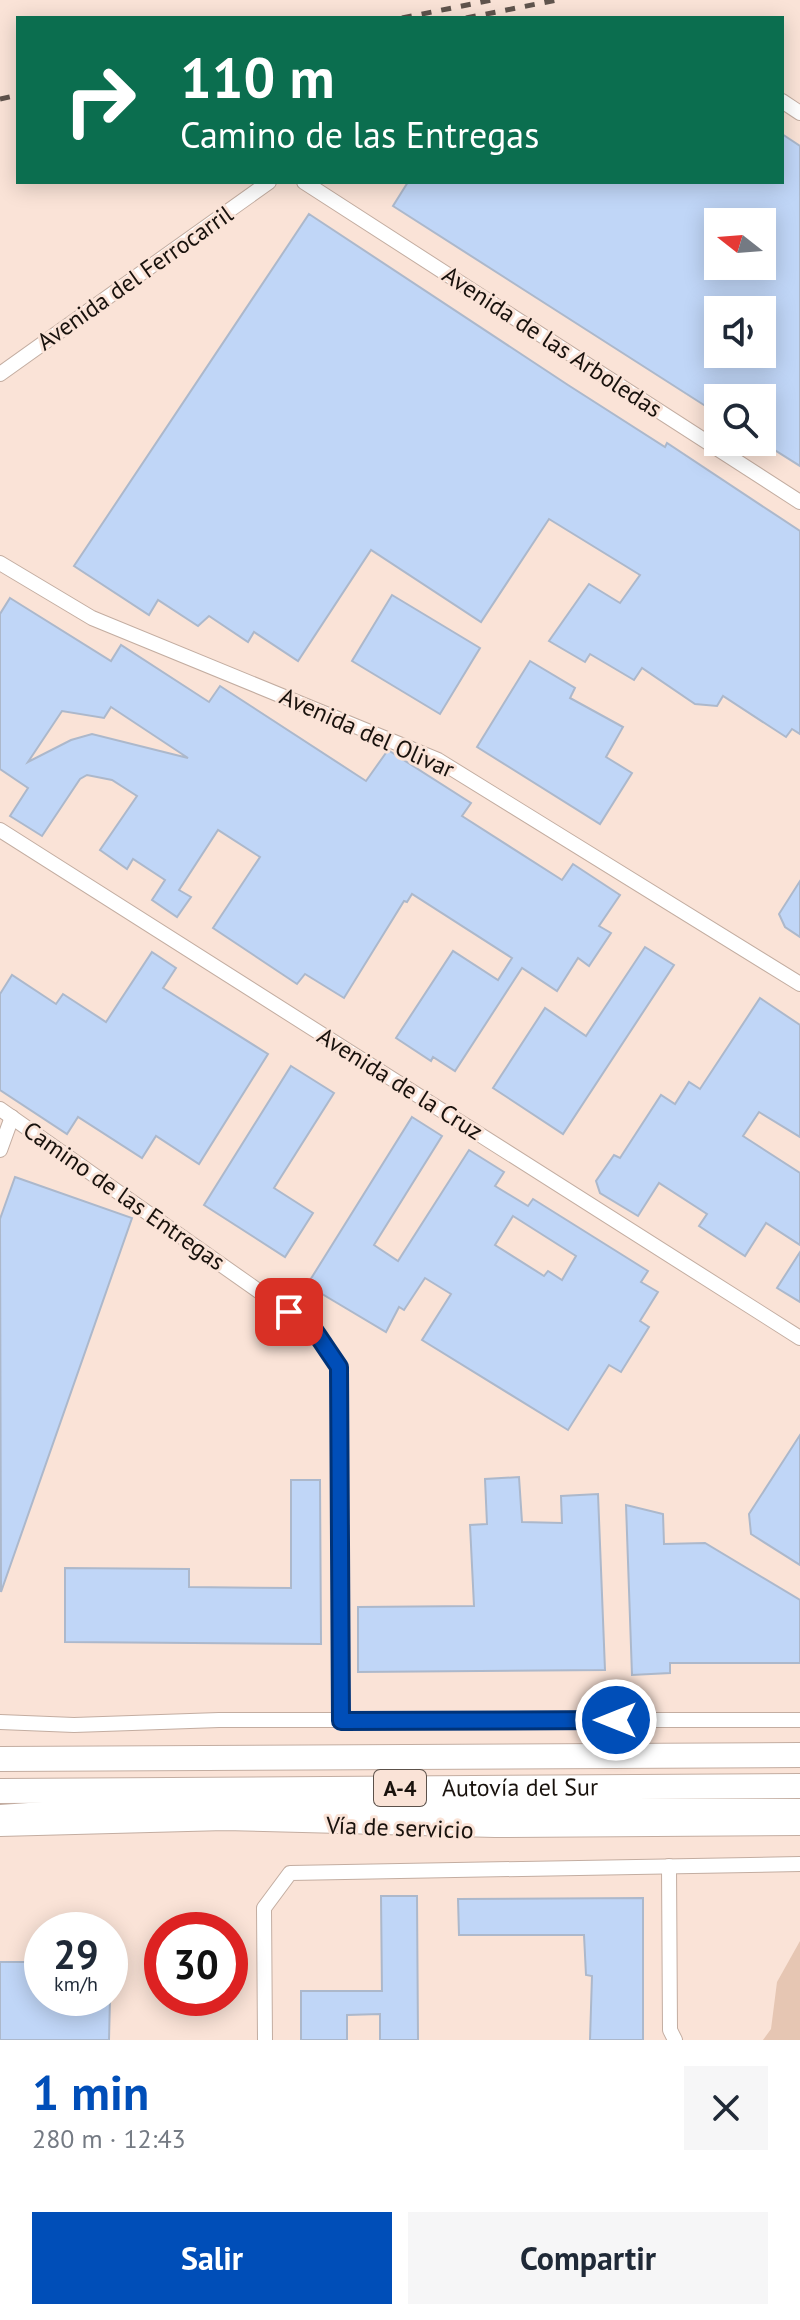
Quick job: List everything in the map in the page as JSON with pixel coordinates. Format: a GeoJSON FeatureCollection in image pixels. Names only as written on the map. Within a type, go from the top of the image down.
{"type":"FeatureCollection","features":[{"type":"Feature","properties":{"kind":"highway","name":"Autovía del Sur"},"geometry":{"type":"LineString","coordinates":[[0,1759],[800,1755]]}},
{"type":"Feature","properties":{"kind":"highway","name":"Autovía del Sur"},"geometry":{"type":"LineString","coordinates":[[0,1791],[800,1786]]}},
{"type":"Feature","properties":{"kind":"highway"},"geometry":{"type":"LineString","coordinates":[[0,1817],[86,1811],[800,1811]]}},
{"type":"Feature","properties":{"kind":"street","name":"Avenida del Ferrocarril"},"geometry":{"type":"LineString","coordinates":[[0,374],[266,184]]}},
{"type":"Feature","properties":{"kind":"street","name":"Avenida de las Arboledas"},"geometry":{"type":"LineString","coordinates":[[307,184],[800,502]]}},
{"type":"Feature","properties":{"kind":"street","name":"Avenida del Olivar"},"geometry":{"type":"LineString","coordinates":[[0,563],[92,618],[438,760],[800,984]]}},
{"type":"Feature","properties":{"kind":"street","name":"Avenida de la Cruz"},"geometry":{"type":"LineString","coordinates":[[0,830],[800,1338]]}},
{"type":"Feature","properties":{"kind":"street"},"geometry":{"type":"LineString","coordinates":[[0,1150],[6,1113]]}},
{"type":"Feature","properties":{"kind":"street","name":"Camino de las Entregas"},"geometry":{"type":"LineString","coordinates":[[6,1113],[314,1330],[339,1367],[341,1721]]}},
{"type":"Feature","properties":{"kind":"street"},"geometry":{"type":"LineString","coordinates":[[0,1722],[74,1725],[219,1720],[800,1720]]}},
{"type":"Feature","properties":{"kind":"street","name":"Vía de servicio"},"geometry":{"type":"LineString","coordinates":[[0,1829],[225,1823],[495,1830],[800,1828]]}},
{"type":"Feature","properties":{"kind":"street"},"geometry":{"type":"LineString","coordinates":[[265,2040],[264,1908],[290,1873],[800,1864]]}},
{"type":"Feature","properties":{"kind":"street"},"geometry":{"type":"LineString","coordinates":[[669,1866],[670,2030],[675,2040]]}},
{"type":"Feature","properties":{"kind":"shaded area"},"geometry":{"type":"Polygon","coordinates":[[[800,1941],[800,2040],[763,2040],[771,2029],[777,1982],[800,1941]]]}},
{"type":"Feature","properties":{"kind":"building"},"geometry":{"type":"Polygon","coordinates":[[[784,135],[800,146],[800,466],[776,451],[776,384],[704,384],[704,405],[393,206],[407,184],[784,184],[784,135]]]}},
{"type":"Feature","properties":{"kind":"building"},"geometry":{"type":"Polygon","coordinates":[[[309,214],[568,385],[665,447],[667,443],[800,531],[800,734],[792,729],[786,737],[723,696],[717,706],[695,704],[642,668],[634,680],[590,654],[585,662],[549,641],[589,584],[620,603],[640,575],[549,519],[481,622],[371,550],[298,661],[254,632],[248,642],[209,616],[198,626],[158,600],[149,615],[74,566],[309,214]]]}},
{"type":"Feature","properties":{"kind":"building"},"geometry":{"type":"Polygon","coordinates":[[[392,595],[480,648],[440,714],[352,661],[392,595]]]}},
{"type":"Feature","properties":{"kind":"building"},"geometry":{"type":"Polygon","coordinates":[[[10,598],[111,661],[121,645],[209,702],[220,686],[366,781],[388,750],[471,803],[462,816],[562,880],[573,864],[620,895],[599,926],[611,933],[589,966],[578,958],[557,991],[522,968],[455,1071],[433,1057],[431,1061],[396,1038],[453,951],[498,980],[512,958],[412,894],[407,902],[404,901],[344,998],[305,974],[297,984],[213,928],[260,857],[218,830],[179,890],[191,897],[177,917],[152,900],[165,880],[133,859],[127,869],[100,850],[137,796],[112,780],[87,775],[80,779],[42,836],[10,816],[28,788],[0,769],[0,614],[10,598]],[[111,707],[104,718],[62,711],[28,762],[71,740],[92,734],[188,758],[111,707]]]}},
{"type":"Feature","properties":{"kind":"building"},"geometry":{"type":"Polygon","coordinates":[[[530,661],[575,688],[570,698],[623,727],[606,757],[632,773],[600,824],[477,747],[530,661]]]}},
{"type":"Feature","properties":{"kind":"building"},"geometry":{"type":"Polygon","coordinates":[[[800,881],[800,937],[785,927],[779,914],[800,881]]]}},
{"type":"Feature","properties":{"kind":"building"},"geometry":{"type":"Polygon","coordinates":[[[645,947],[674,965],[563,1134],[493,1088],[545,1008],[586,1036],[645,947]]]}},
{"type":"Feature","properties":{"kind":"building"},"geometry":{"type":"Polygon","coordinates":[[[152,952],[176,968],[163,988],[268,1054],[199,1164],[156,1136],[142,1158],[78,1117],[67,1134],[0,1090],[0,994],[12,975],[56,1004],[63,994],[106,1022],[152,952]]]}},
{"type":"Feature","properties":{"kind":"building"},"geometry":{"type":"Polygon","coordinates":[[[760,998],[800,1025],[800,1137],[759,1112],[743,1136],[800,1173],[800,1245],[766,1223],[745,1256],[699,1226],[707,1214],[659,1183],[638,1216],[600,1193],[596,1181],[614,1155],[620,1158],[661,1095],[675,1104],[689,1082],[700,1089],[760,998]]]}},
{"type":"Feature","properties":{"kind":"building"},"geometry":{"type":"Polygon","coordinates":[[[291,1066],[334,1093],[274,1188],[313,1213],[285,1257],[204,1205],[291,1066]]]}},
{"type":"Feature","properties":{"kind":"building"},"geometry":{"type":"Polygon","coordinates":[[[412,1117],[442,1136],[374,1245],[398,1261],[469,1150],[504,1172],[495,1186],[528,1206],[533,1199],[648,1271],[641,1282],[658,1292],[640,1321],[649,1327],[621,1372],[609,1365],[568,1430],[422,1340],[451,1294],[425,1278],[404,1310],[399,1307],[386,1332],[307,1285],[412,1117]],[[513,1216],[495,1245],[544,1276],[548,1271],[562,1280],[576,1256],[513,1216]]]}},
{"type":"Feature","properties":{"kind":"building"},"geometry":{"type":"Polygon","coordinates":[[[15,1177],[132,1218],[1,1592],[0,1219],[15,1177]]]}},
{"type":"Feature","properties":{"kind":"building"},"geometry":{"type":"Polygon","coordinates":[[[800,1252],[800,1302],[777,1288],[800,1252]]]}},
{"type":"Feature","properties":{"kind":"building"},"geometry":{"type":"Polygon","coordinates":[[[800,1435],[800,1565],[751,1534],[749,1514],[800,1435]]]}},
{"type":"Feature","properties":{"kind":"building"},"geometry":{"type":"Polygon","coordinates":[[[519,1477],[522,1522],[562,1523],[561,1496],[598,1494],[605,1670],[358,1672],[358,1607],[474,1606],[470,1525],[487,1524],[485,1479],[519,1477]]]}},
{"type":"Feature","properties":{"kind":"building"},"geometry":{"type":"Polygon","coordinates":[[[291,1480],[320,1480],[321,1644],[65,1642],[65,1568],[189,1569],[189,1587],[291,1588],[291,1480]]]}},
{"type":"Feature","properties":{"kind":"building"},"geometry":{"type":"Polygon","coordinates":[[[626,1505],[663,1514],[664,1544],[705,1543],[800,1600],[800,1663],[670,1663],[670,1673],[632,1675],[626,1505]]]}},
{"type":"Feature","properties":{"kind":"building"},"geometry":{"type":"Polygon","coordinates":[[[381,1896],[417,1896],[418,2040],[380,2040],[380,2014],[347,2015],[347,2040],[301,2040],[301,1991],[382,1991],[381,1896]]]}},
{"type":"Feature","properties":{"kind":"building"},"geometry":{"type":"Polygon","coordinates":[[[643,1898],[643,2040],[590,2040],[592,1976],[586,1975],[584,1935],[459,1935],[458,1899],[643,1898]]]}},
{"type":"Feature","properties":{"kind":"building"},"geometry":{"type":"Polygon","coordinates":[[[0,1962],[24,1962],[24,2016],[110,2016],[109,2040],[0,2040],[0,1962]]]}},
{"type":"Feature","properties":{"kind":"railway"},"geometry":{"type":"LineString","coordinates":[[412,16],[492,0]]}},
{"type":"Feature","properties":{"kind":"railway"},"geometry":{"type":"LineString","coordinates":[[476,16],[557,0]]}},
{"type":"Feature","properties":{"kind":"railway"},"geometry":{"type":"LineString","coordinates":[[0,99],[16,95]]}},
{"type":"Feature","properties":{"kind":"route"},"geometry":{"type":"LineString","coordinates":[[289,1312],[314,1330],[339,1367],[341,1721],[616,1720]]}}]}
